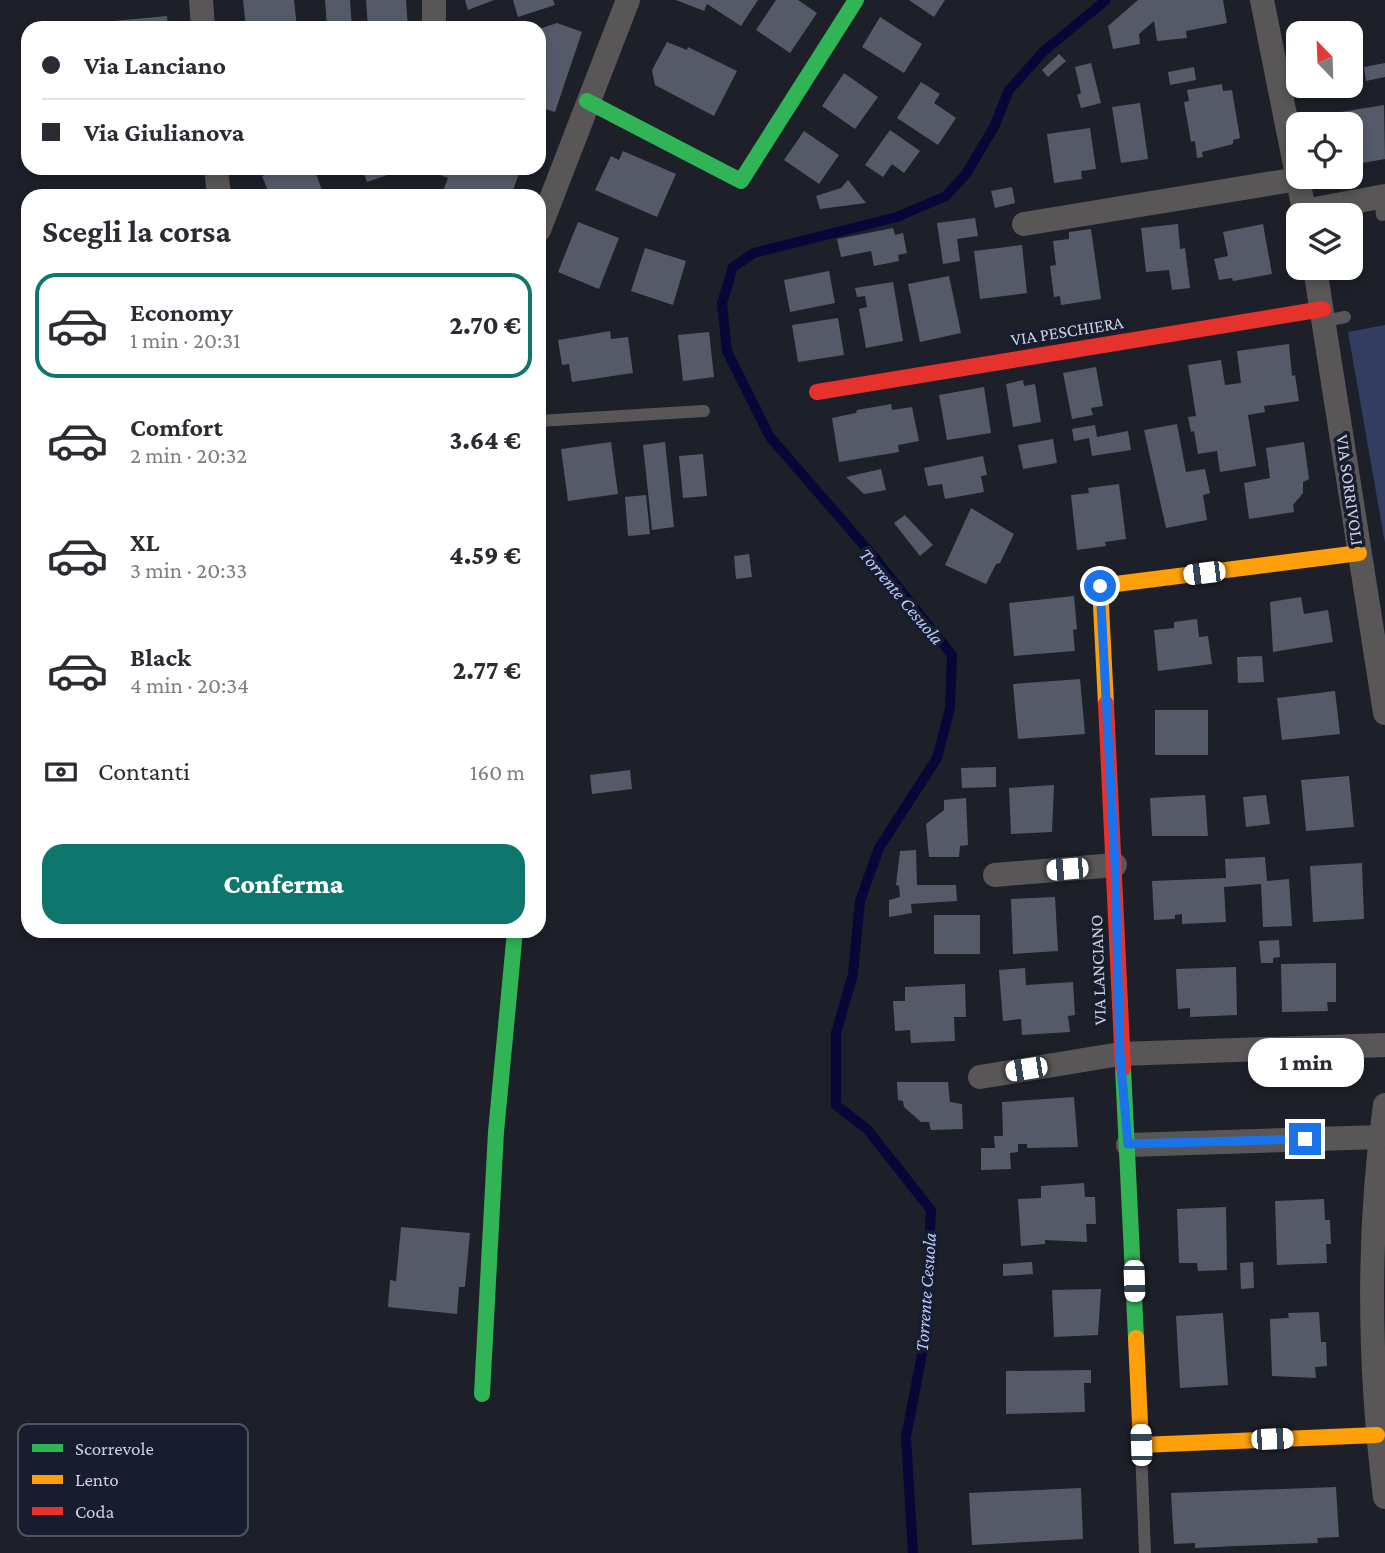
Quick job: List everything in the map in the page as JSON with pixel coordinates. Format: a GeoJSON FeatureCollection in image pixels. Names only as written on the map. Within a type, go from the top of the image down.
{"type":"FeatureCollection","features":[{"type":"Feature","properties":{"kind":"street"},"geometry":{"type":"LineString","coordinates":[[201,0],[202,21]]}},
{"type":"Feature","properties":{"kind":"street"},"geometry":{"type":"LineString","coordinates":[[433,0],[434,21]]}},
{"type":"Feature","properties":{"kind":"street"},"geometry":{"type":"LineString","coordinates":[[546,211],[628,0]]}},
{"type":"Feature","properties":{"kind":"street"},"geometry":{"type":"LineString","coordinates":[[587,101],[741,181],[856,0]]}},
{"type":"Feature","properties":{"kind":"street"},"geometry":{"type":"LineString","coordinates":[[1262,0],[1286,119]]}},
{"type":"Feature","properties":{"kind":"street"},"geometry":{"type":"LineString","coordinates":[[1024,224],[1286,181]]}},
{"type":"Feature","properties":{"kind":"street"},"geometry":{"type":"LineString","coordinates":[[1363,205],[1382,202]]}},
{"type":"Feature","properties":{"kind":"street","name":"VIA SORRIVOLI"},"geometry":{"type":"LineString","coordinates":[[1319,280],[1331,315],[1359,553],[1385,713]]}},
{"type":"Feature","properties":{"kind":"street","name":"VIA PESCHIERA"},"geometry":{"type":"LineString","coordinates":[[817,392],[1331,315]]}},
{"type":"Feature","properties":{"kind":"street","name":"VIA LANCIANO"},"geometry":{"type":"LineString","coordinates":[[1141,1445],[1128,1144],[1120,1054],[1115,865],[1100,586],[1359,553]]}},
{"type":"Feature","properties":{"kind":"street"},"geometry":{"type":"LineString","coordinates":[[995,875],[1115,865]]}},
{"type":"Feature","properties":{"kind":"street"},"geometry":{"type":"LineString","coordinates":[[482,1394],[496,1132],[514,938]]}},
{"type":"Feature","properties":{"kind":"street"},"geometry":{"type":"LineString","coordinates":[[980,1077],[1120,1054],[1385,1045]]}},
{"type":"Feature","properties":{"kind":"street"},"geometry":{"type":"LineString","coordinates":[[1385,1105],[1380,1137],[1372,1281],[1377,1435],[1385,1497]]}},
{"type":"Feature","properties":{"kind":"street"},"geometry":{"type":"LineString","coordinates":[[1128,1144],[1380,1137]]}},
{"type":"Feature","properties":{"kind":"street"},"geometry":{"type":"LineString","coordinates":[[1141,1445],[1377,1435]]}},
{"type":"Feature","properties":{"kind":"lane"},"geometry":{"type":"LineString","coordinates":[[546,421],[704,411]]}},
{"type":"Feature","properties":{"kind":"lane","name":"VIA LANCIANO"},"geometry":{"type":"LineString","coordinates":[[1141,1445],[1145,1553]]}},
{"type":"Feature","properties":{"kind":"shaded area"},"geometry":{"type":"Polygon","coordinates":[[[1385,325],[1385,543],[1348,332],[1385,325]]]}},
{"type":"Feature","properties":{"kind":"building"},"geometry":{"type":"Polygon","coordinates":[[[243,0],[294,0],[296,21],[245,21],[243,0]]]}},
{"type":"Feature","properties":{"kind":"building"},"geometry":{"type":"Polygon","coordinates":[[[325,0],[350,0],[352,21],[326,21],[325,0]]]}},
{"type":"Feature","properties":{"kind":"building"},"geometry":{"type":"Polygon","coordinates":[[[366,0],[406,0],[408,21],[368,21],[366,0]]]}},
{"type":"Feature","properties":{"kind":"building"},"geometry":{"type":"Polygon","coordinates":[[[465,0],[494,0],[468,10],[465,0]]]}},
{"type":"Feature","properties":{"kind":"building"},"geometry":{"type":"Polygon","coordinates":[[[513,0],[553,0],[555,5],[518,17],[513,0]]]}},
{"type":"Feature","properties":{"kind":"building"},"geometry":{"type":"Polygon","coordinates":[[[676,0],[758,0],[741,26],[707,4],[704,11],[676,0]]]}},
{"type":"Feature","properties":{"kind":"building"},"geometry":{"type":"Polygon","coordinates":[[[776,0],[798,0],[817,13],[790,53],[756,30],[776,0]]]}},
{"type":"Feature","properties":{"kind":"building"},"geometry":{"type":"Polygon","coordinates":[[[909,0],[945,0],[934,17],[909,0]]]}},
{"type":"Feature","properties":{"kind":"building"},"geometry":{"type":"Polygon","coordinates":[[[1138,0],[1223,0],[1227,23],[1186,31],[1187,38],[1157,41],[1154,21],[1139,34],[1140,44],[1113,49],[1108,26],[1138,0]]]}},
{"type":"Feature","properties":{"kind":"building"},"geometry":{"type":"Polygon","coordinates":[[[167,16],[167,21],[113,21],[167,16]]]}},
{"type":"Feature","properties":{"kind":"building"},"geometry":{"type":"Polygon","coordinates":[[[880,17],[922,44],[904,73],[862,47],[880,17]]]}},
{"type":"Feature","properties":{"kind":"building"},"geometry":{"type":"Polygon","coordinates":[[[557,23],[582,32],[555,112],[546,109],[546,27],[557,23]]]}},
{"type":"Feature","properties":{"kind":"building"},"geometry":{"type":"Polygon","coordinates":[[[667,42],[687,50],[688,47],[737,71],[714,116],[655,85],[652,70],[667,42]]]}},
{"type":"Feature","properties":{"kind":"building"},"geometry":{"type":"Polygon","coordinates":[[[1059,54],[1066,61],[1048,77],[1042,70],[1059,54]]]}},
{"type":"Feature","properties":{"kind":"building"},"geometry":{"type":"Polygon","coordinates":[[[1091,63],[1101,103],[1081,108],[1077,95],[1081,93],[1075,67],[1091,63]]]}},
{"type":"Feature","properties":{"kind":"building"},"geometry":{"type":"Polygon","coordinates":[[[1385,63],[1385,77],[1366,81],[1364,67],[1385,63]]]}},
{"type":"Feature","properties":{"kind":"building"},"geometry":{"type":"Polygon","coordinates":[[[1194,67],[1196,80],[1170,85],[1168,72],[1194,67]]]}},
{"type":"Feature","properties":{"kind":"building"},"geometry":{"type":"Polygon","coordinates":[[[844,73],[878,97],[855,129],[822,106],[844,73]]]}},
{"type":"Feature","properties":{"kind":"building"},"geometry":{"type":"Polygon","coordinates":[[[921,82],[940,94],[934,103],[956,118],[938,145],[897,118],[921,82]]]}},
{"type":"Feature","properties":{"kind":"building"},"geometry":{"type":"Polygon","coordinates":[[[1222,84],[1223,91],[1232,90],[1240,138],[1233,140],[1233,144],[1202,152],[1203,157],[1197,158],[1195,141],[1191,142],[1184,102],[1189,101],[1187,90],[1222,84]]]}},
{"type":"Feature","properties":{"kind":"building"},"geometry":{"type":"Polygon","coordinates":[[[1140,103],[1148,159],[1121,163],[1112,107],[1140,103]]]}},
{"type":"Feature","properties":{"kind":"building"},"geometry":{"type":"Polygon","coordinates":[[[1384,105],[1385,159],[1363,163],[1363,112],[1341,112],[1384,105]]]}},
{"type":"Feature","properties":{"kind":"building"},"geometry":{"type":"Polygon","coordinates":[[[1090,128],[1096,169],[1081,171],[1082,179],[1054,183],[1047,134],[1090,128]]]}},
{"type":"Feature","properties":{"kind":"building"},"geometry":{"type":"Polygon","coordinates":[[[890,130],[920,151],[904,173],[892,164],[883,177],[865,165],[890,130]]]}},
{"type":"Feature","properties":{"kind":"building"},"geometry":{"type":"Polygon","coordinates":[[[804,131],[839,155],[819,184],[784,160],[804,131]]]}},
{"type":"Feature","properties":{"kind":"building"},"geometry":{"type":"Polygon","coordinates":[[[623,151],[676,174],[657,217],[595,190],[611,156],[619,160],[623,151]]]}},
{"type":"Feature","properties":{"kind":"building"},"geometry":{"type":"Polygon","coordinates":[[[316,175],[322,189],[267,189],[262,176],[316,175]]]}},
{"type":"Feature","properties":{"kind":"building"},"geometry":{"type":"Polygon","coordinates":[[[364,175],[388,175],[367,182],[364,175]]]}},
{"type":"Feature","properties":{"kind":"building"},"geometry":{"type":"Polygon","coordinates":[[[440,175],[518,175],[514,189],[444,189],[448,178],[440,175]]]}},
{"type":"Feature","properties":{"kind":"building"},"geometry":{"type":"Polygon","coordinates":[[[848,180],[866,203],[820,209],[816,196],[841,188],[848,180]]]}},
{"type":"Feature","properties":{"kind":"building"},"geometry":{"type":"Polygon","coordinates":[[[1012,187],[1015,203],[995,208],[991,191],[1012,187]]]}},
{"type":"Feature","properties":{"kind":"building"},"geometry":{"type":"Polygon","coordinates":[[[975,218],[978,236],[957,239],[960,261],[943,264],[937,223],[975,218]]]}},
{"type":"Feature","properties":{"kind":"building"},"geometry":{"type":"Polygon","coordinates":[[[578,222],[619,238],[599,289],[558,272],[578,222]]]}},
{"type":"Feature","properties":{"kind":"building"},"geometry":{"type":"Polygon","coordinates":[[[1178,224],[1180,249],[1185,248],[1190,288],[1172,290],[1169,270],[1146,272],[1141,228],[1178,224]]]}},
{"type":"Feature","properties":{"kind":"building"},"geometry":{"type":"Polygon","coordinates":[[[1263,224],[1272,274],[1233,281],[1232,278],[1219,280],[1214,259],[1228,256],[1223,232],[1263,224]]]}},
{"type":"Feature","properties":{"kind":"building"},"geometry":{"type":"Polygon","coordinates":[[[893,228],[895,235],[903,233],[907,253],[898,255],[899,261],[874,266],[871,251],[841,257],[837,239],[893,228]]]}},
{"type":"Feature","properties":{"kind":"building"},"geometry":{"type":"Polygon","coordinates":[[[1091,229],[1101,299],[1061,305],[1060,296],[1054,297],[1050,266],[1056,265],[1053,241],[1069,239],[1069,232],[1091,229]]]}},
{"type":"Feature","properties":{"kind":"building"},"geometry":{"type":"Polygon","coordinates":[[[1022,245],[1027,293],[980,299],[974,251],[1022,245]]]}},
{"type":"Feature","properties":{"kind":"building"},"geometry":{"type":"Polygon","coordinates":[[[645,248],[686,261],[673,305],[631,291],[645,248]]]}},
{"type":"Feature","properties":{"kind":"building"},"geometry":{"type":"Polygon","coordinates":[[[829,271],[835,303],[790,312],[784,280],[829,271]]]}},
{"type":"Feature","properties":{"kind":"building"},"geometry":{"type":"Polygon","coordinates":[[[949,276],[961,333],[920,342],[908,284],[949,276]]]}},
{"type":"Feature","properties":{"kind":"building"},"geometry":{"type":"Polygon","coordinates":[[[893,282],[903,341],[866,348],[859,309],[867,307],[865,296],[857,297],[855,288],[893,282]]]}},
{"type":"Feature","properties":{"kind":"building"},"geometry":{"type":"Polygon","coordinates":[[[838,318],[844,355],[798,362],[792,325],[838,318]]]}},
{"type":"Feature","properties":{"kind":"building"},"geometry":{"type":"Polygon","coordinates":[[[610,331],[611,339],[628,337],[633,373],[572,382],[569,364],[562,365],[558,340],[610,331]]]}},
{"type":"Feature","properties":{"kind":"building"},"geometry":{"type":"Polygon","coordinates":[[[709,332],[714,377],[683,381],[678,335],[709,332]]]}},
{"type":"Feature","properties":{"kind":"building"},"geometry":{"type":"Polygon","coordinates":[[[1289,344],[1292,376],[1295,375],[1299,401],[1264,406],[1265,412],[1248,415],[1256,466],[1220,472],[1217,451],[1198,454],[1194,431],[1191,432],[1188,417],[1196,416],[1188,365],[1221,360],[1225,385],[1241,383],[1237,351],[1289,344]]]}},
{"type":"Feature","properties":{"kind":"building"},"geometry":{"type":"Polygon","coordinates":[[[1096,367],[1103,406],[1091,408],[1093,415],[1072,419],[1063,373],[1096,367]]]}},
{"type":"Feature","properties":{"kind":"building"},"geometry":{"type":"Polygon","coordinates":[[[1023,380],[1024,386],[1035,384],[1041,422],[1013,427],[1006,384],[1023,380]]]}},
{"type":"Feature","properties":{"kind":"building"},"geometry":{"type":"Polygon","coordinates":[[[984,387],[991,433],[947,440],[939,395],[984,387]]]}},
{"type":"Feature","properties":{"kind":"building"},"geometry":{"type":"Polygon","coordinates":[[[891,404],[892,410],[912,407],[919,441],[898,445],[899,452],[839,462],[832,418],[891,404]]]}},
{"type":"Feature","properties":{"kind":"building"},"geometry":{"type":"Polygon","coordinates":[[[1177,424],[1186,472],[1205,469],[1210,493],[1203,495],[1207,520],[1166,528],[1144,430],[1177,424]]]}},
{"type":"Feature","properties":{"kind":"building"},"geometry":{"type":"Polygon","coordinates":[[[1095,425],[1097,437],[1128,431],[1131,450],[1092,456],[1089,438],[1074,441],[1072,429],[1095,425]]]}},
{"type":"Feature","properties":{"kind":"building"},"geometry":{"type":"Polygon","coordinates":[[[1053,439],[1057,463],[1023,469],[1018,445],[1053,439]]]}},
{"type":"Feature","properties":{"kind":"building"},"geometry":{"type":"Polygon","coordinates":[[[611,442],[618,494],[568,501],[561,449],[611,442]]]}},
{"type":"Feature","properties":{"kind":"building"},"geometry":{"type":"Polygon","coordinates":[[[665,442],[674,527],[652,530],[643,445],[665,442]]]}},
{"type":"Feature","properties":{"kind":"building"},"geometry":{"type":"Polygon","coordinates":[[[1304,442],[1309,479],[1303,482],[1303,493],[1293,505],[1294,512],[1249,519],[1244,483],[1270,478],[1266,448],[1304,442]]]}},
{"type":"Feature","properties":{"kind":"building"},"geometry":{"type":"Polygon","coordinates":[[[703,454],[707,496],[683,498],[679,456],[703,454]]]}},
{"type":"Feature","properties":{"kind":"building"},"geometry":{"type":"Polygon","coordinates":[[[983,456],[987,475],[981,476],[984,492],[945,499],[942,484],[928,486],[924,468],[983,456]]]}},
{"type":"Feature","properties":{"kind":"building"},"geometry":{"type":"Polygon","coordinates":[[[881,469],[886,490],[864,494],[846,477],[881,469]]]}},
{"type":"Feature","properties":{"kind":"building"},"geometry":{"type":"Polygon","coordinates":[[[1119,484],[1126,539],[1105,542],[1106,546],[1077,550],[1071,495],[1089,493],[1088,488],[1119,484]]]}},
{"type":"Feature","properties":{"kind":"building"},"geometry":{"type":"Polygon","coordinates":[[[646,495],[650,534],[628,536],[625,497],[646,495]]]}},
{"type":"Feature","properties":{"kind":"building"},"geometry":{"type":"Polygon","coordinates":[[[971,508],[1014,534],[986,584],[945,565],[971,508]]]}},
{"type":"Feature","properties":{"kind":"building"},"geometry":{"type":"Polygon","coordinates":[[[905,515],[933,545],[920,556],[894,523],[905,515]]]}},
{"type":"Feature","properties":{"kind":"building"},"geometry":{"type":"Polygon","coordinates":[[[749,554],[752,577],[736,579],[734,556],[749,554]]]}},
{"type":"Feature","properties":{"kind":"building"},"geometry":{"type":"Polygon","coordinates":[[[1074,596],[1077,629],[1073,630],[1075,651],[1014,656],[1009,603],[1074,596]]]}},
{"type":"Feature","properties":{"kind":"building"},"geometry":{"type":"Polygon","coordinates":[[[1301,597],[1304,614],[1328,610],[1333,642],[1273,652],[1270,602],[1301,597]]]}},
{"type":"Feature","properties":{"kind":"building"},"geometry":{"type":"Polygon","coordinates":[[[1197,619],[1199,637],[1208,636],[1212,664],[1158,671],[1154,630],[1174,628],[1174,622],[1197,619]]]}},
{"type":"Feature","properties":{"kind":"building"},"geometry":{"type":"Polygon","coordinates":[[[1262,656],[1264,682],[1238,683],[1237,657],[1262,656]]]}},
{"type":"Feature","properties":{"kind":"building"},"geometry":{"type":"Polygon","coordinates":[[[1080,679],[1085,734],[1018,739],[1013,684],[1080,679]]]}},
{"type":"Feature","properties":{"kind":"building"},"geometry":{"type":"Polygon","coordinates":[[[1335,691],[1340,734],[1282,740],[1277,698],[1335,691]]]}},
{"type":"Feature","properties":{"kind":"building"},"geometry":{"type":"Polygon","coordinates":[[[1155,710],[1208,710],[1208,755],[1155,755],[1155,710]]]}},
{"type":"Feature","properties":{"kind":"building"},"geometry":{"type":"Polygon","coordinates":[[[996,767],[996,787],[962,788],[961,768],[996,767]]]}},
{"type":"Feature","properties":{"kind":"building"},"geometry":{"type":"Polygon","coordinates":[[[630,770],[632,789],[592,794],[590,775],[630,770]]]}},
{"type":"Feature","properties":{"kind":"building"},"geometry":{"type":"Polygon","coordinates":[[[1349,776],[1354,827],[1306,831],[1301,780],[1349,776]]]}},
{"type":"Feature","properties":{"kind":"building"},"geometry":{"type":"Polygon","coordinates":[[[1054,785],[1052,832],[1011,834],[1009,788],[1054,785]]]}},
{"type":"Feature","properties":{"kind":"building"},"geometry":{"type":"Polygon","coordinates":[[[1205,795],[1208,836],[1152,836],[1150,798],[1205,795]]]}},
{"type":"Feature","properties":{"kind":"building"},"geometry":{"type":"Polygon","coordinates":[[[1266,795],[1270,824],[1246,827],[1243,797],[1266,795]]]}},
{"type":"Feature","properties":{"kind":"building"},"geometry":{"type":"Polygon","coordinates":[[[966,798],[968,845],[960,846],[959,857],[929,857],[926,824],[944,810],[944,800],[966,798]]]}},
{"type":"Feature","properties":{"kind":"building"},"geometry":{"type":"Polygon","coordinates":[[[916,850],[917,885],[956,885],[957,901],[911,904],[912,913],[889,917],[889,900],[900,897],[899,886],[896,885],[900,851],[916,850]]]}},
{"type":"Feature","properties":{"kind":"building"},"geometry":{"type":"Polygon","coordinates":[[[1265,857],[1267,881],[1289,879],[1292,926],[1263,927],[1261,884],[1224,887],[1226,922],[1182,924],[1182,914],[1175,915],[1175,919],[1154,920],[1152,881],[1226,878],[1225,859],[1265,857]]]}},
{"type":"Feature","properties":{"kind":"building"},"geometry":{"type":"Polygon","coordinates":[[[1362,863],[1364,919],[1313,922],[1310,866],[1362,863]]]}},
{"type":"Feature","properties":{"kind":"building"},"geometry":{"type":"Polygon","coordinates":[[[1055,897],[1058,951],[1013,954],[1011,899],[1055,897]]]}},
{"type":"Feature","properties":{"kind":"building"},"geometry":{"type":"Polygon","coordinates":[[[934,915],[980,915],[980,954],[934,954],[934,915]]]}},
{"type":"Feature","properties":{"kind":"building"},"geometry":{"type":"Polygon","coordinates":[[[1279,940],[1280,957],[1273,958],[1273,963],[1261,963],[1259,941],[1279,940]]]}},
{"type":"Feature","properties":{"kind":"building"},"geometry":{"type":"Polygon","coordinates":[[[1336,963],[1336,1002],[1327,1002],[1328,1011],[1282,1012],[1281,964],[1336,963]]]}},
{"type":"Feature","properties":{"kind":"building"},"geometry":{"type":"Polygon","coordinates":[[[1236,967],[1237,1015],[1190,1017],[1190,1008],[1178,1009],[1176,969],[1236,967]]]}},
{"type":"Feature","properties":{"kind":"building"},"geometry":{"type":"Polygon","coordinates":[[[1025,968],[1026,985],[1073,982],[1075,1015],[1068,1016],[1070,1032],[1022,1035],[1021,1019],[1003,1021],[999,970],[1025,968]]]}},
{"type":"Feature","properties":{"kind":"building"},"geometry":{"type":"Polygon","coordinates":[[[965,984],[966,1017],[954,1017],[955,1041],[911,1043],[910,1030],[895,1031],[893,1001],[905,1001],[905,987],[965,984]]]}},
{"type":"Feature","properties":{"kind":"building"},"geometry":{"type":"Polygon","coordinates":[[[897,1082],[948,1082],[950,1102],[962,1104],[963,1129],[931,1130],[929,1122],[921,1122],[904,1107],[903,1101],[898,1100],[897,1082]]]}},
{"type":"Feature","properties":{"kind":"building"},"geometry":{"type":"Polygon","coordinates":[[[1074,1097],[1078,1147],[1027,1148],[1027,1144],[1018,1144],[1018,1152],[1010,1153],[1011,1169],[981,1170],[981,1148],[995,1148],[994,1136],[1003,1136],[1002,1102],[1074,1097]]]}},
{"type":"Feature","properties":{"kind":"building"},"geometry":{"type":"Polygon","coordinates":[[[1084,1183],[1085,1197],[1095,1197],[1096,1224],[1086,1224],[1087,1242],[1045,1240],[1045,1244],[1021,1246],[1018,1199],[1041,1198],[1041,1186],[1084,1183]]]}},
{"type":"Feature","properties":{"kind":"building"},"geometry":{"type":"Polygon","coordinates":[[[1324,1199],[1325,1220],[1330,1220],[1331,1244],[1326,1244],[1327,1263],[1277,1265],[1275,1201],[1324,1199]]]}},
{"type":"Feature","properties":{"kind":"building"},"geometry":{"type":"Polygon","coordinates":[[[1226,1207],[1227,1270],[1198,1271],[1197,1263],[1179,1263],[1177,1209],[1226,1207]]]}},
{"type":"Feature","properties":{"kind":"building"},"geometry":{"type":"Polygon","coordinates":[[[401,1227],[470,1233],[465,1287],[459,1287],[457,1314],[388,1307],[390,1280],[396,1281],[401,1227]]]}},
{"type":"Feature","properties":{"kind":"building"},"geometry":{"type":"Polygon","coordinates":[[[1032,1262],[1033,1274],[1003,1276],[1003,1264],[1032,1262]]]}},
{"type":"Feature","properties":{"kind":"building"},"geometry":{"type":"Polygon","coordinates":[[[1253,1262],[1254,1288],[1241,1289],[1240,1263],[1253,1262]]]}},
{"type":"Feature","properties":{"kind":"building"},"geometry":{"type":"Polygon","coordinates":[[[1101,1289],[1098,1335],[1054,1337],[1052,1290],[1101,1289]]]}},
{"type":"Feature","properties":{"kind":"building"},"geometry":{"type":"Polygon","coordinates":[[[1319,1312],[1321,1342],[1326,1342],[1327,1366],[1315,1367],[1316,1378],[1272,1376],[1270,1319],[1289,1318],[1288,1313],[1319,1312]]]}},
{"type":"Feature","properties":{"kind":"building"},"geometry":{"type":"Polygon","coordinates":[[[1223,1313],[1228,1385],[1180,1388],[1176,1316],[1223,1313]]]}},
{"type":"Feature","properties":{"kind":"building"},"geometry":{"type":"Polygon","coordinates":[[[1091,1370],[1091,1383],[1084,1383],[1085,1412],[1006,1414],[1006,1371],[1091,1370]]]}},
{"type":"Feature","properties":{"kind":"building"},"geometry":{"type":"Polygon","coordinates":[[[1336,1487],[1339,1537],[1317,1538],[1318,1543],[1195,1548],[1195,1543],[1174,1544],[1171,1493],[1336,1487]]]}},
{"type":"Feature","properties":{"kind":"building"},"geometry":{"type":"Polygon","coordinates":[[[1081,1488],[1083,1539],[972,1545],[969,1493],[1081,1488]]]}},
{"type":"Feature","properties":{"kind":"waterway","name":"Torrente Cesuola"},"geometry":{"type":"LineString","coordinates":[[913,1553],[906,1437],[924,1344],[931,1210],[867,1129],[836,1105],[836,1033],[853,974],[860,901],[879,848],[937,758],[950,708],[952,655],[874,557],[770,437],[727,351],[722,303],[733,267],[754,253],[897,217],[946,196],[966,174],[994,127],[1009,90],[1043,52],[1106,0]]}},
{"type":"Feature","properties":{"kind":"traffic: fast"},"geometry":{"type":"LineString","coordinates":[[587,101],[741,181],[856,0]]}},
{"type":"Feature","properties":{"kind":"traffic: fast"},"geometry":{"type":"LineString","coordinates":[[482,1394],[496,1132],[514,938]]}},
{"type":"Feature","properties":{"kind":"traffic: fast"},"geometry":{"type":"LineString","coordinates":[[1123,1068],[1136,1338]]}},
{"type":"Feature","properties":{"kind":"traffic: slow"},"geometry":{"type":"LineString","coordinates":[[1106,704],[1100,586],[1359,553]]}},
{"type":"Feature","properties":{"kind":"traffic: slow"},"geometry":{"type":"LineString","coordinates":[[1136,1338],[1141,1445],[1377,1435]]}},
{"type":"Feature","properties":{"kind":"traffic: jam"},"geometry":{"type":"LineString","coordinates":[[817,392],[1323,309]]}},
{"type":"Feature","properties":{"kind":"traffic: jam"},"geometry":{"type":"LineString","coordinates":[[1106,704],[1123,1068]]}},
{"type":"Feature","properties":{"kind":"route"},"geometry":{"type":"LineString","coordinates":[[1100,586],[1115,865],[1120,1054],[1128,1144],[1305,1139]]}}]}
